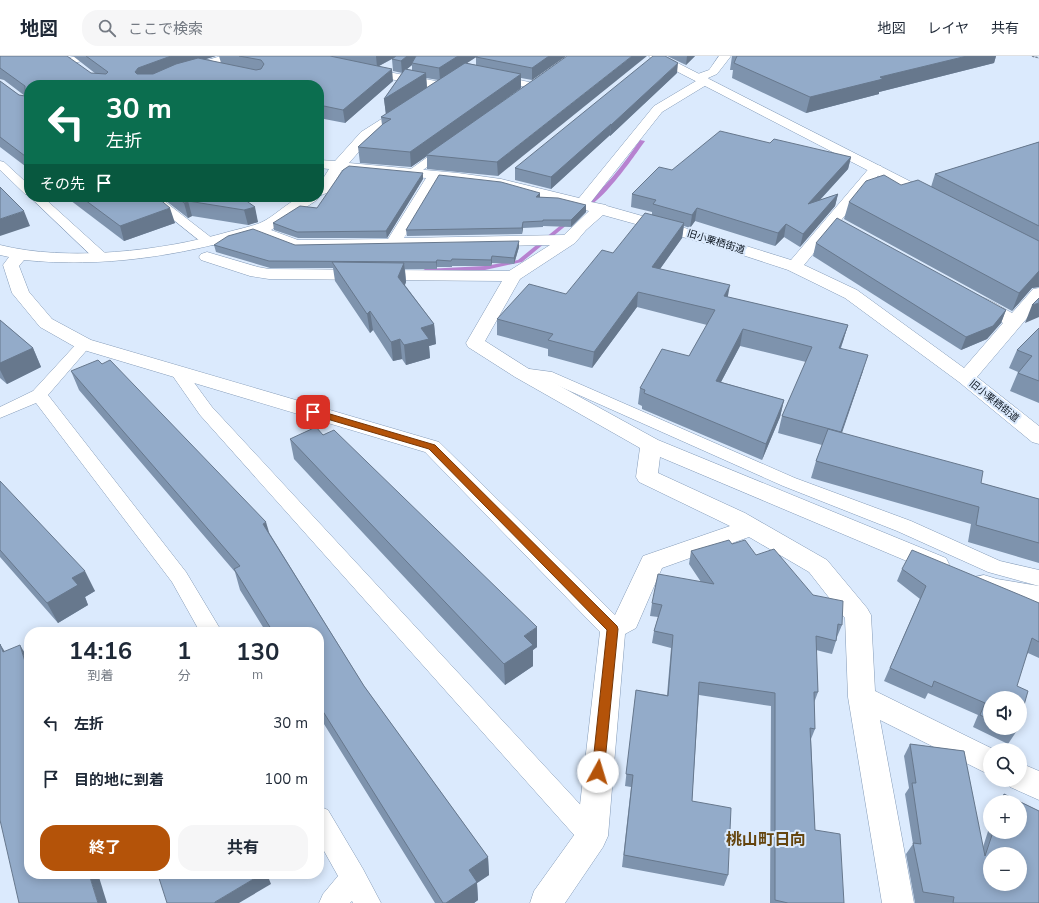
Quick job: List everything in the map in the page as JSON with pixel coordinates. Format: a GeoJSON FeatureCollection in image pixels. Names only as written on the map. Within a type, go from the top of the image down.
{"type":"FeatureCollection","features":[{"type":"Feature","properties":{"kind":"street"},"geometry":{"type":"LineString","coordinates":[[66,58],[92,56]]}},
{"type":"Feature","properties":{"kind":"street"},"geometry":{"type":"LineString","coordinates":[[159,80],[233,56]]}},
{"type":"Feature","properties":{"kind":"street"},"geometry":{"type":"LineString","coordinates":[[645,66],[656,56],[947,206]]}},
{"type":"Feature","properties":{"kind":"street"},"geometry":{"type":"LineString","coordinates":[[582,204],[658,109],[713,72],[725,56]]}},
{"type":"Feature","properties":{"kind":"street"},"geometry":{"type":"LineString","coordinates":[[66,58],[81,70]]}},
{"type":"Feature","properties":{"kind":"street"},"geometry":{"type":"LineString","coordinates":[[201,66],[223,70]]}},
{"type":"Feature","properties":{"kind":"street"},"geometry":{"type":"LineString","coordinates":[[379,73],[391,66]]}},
{"type":"Feature","properties":{"kind":"street"},"geometry":{"type":"LineString","coordinates":[[350,67],[441,86]]}},
{"type":"Feature","properties":{"kind":"street"},"geometry":{"type":"LineString","coordinates":[[429,94],[453,79]]}},
{"type":"Feature","properties":{"kind":"street"},"geometry":{"type":"LineString","coordinates":[[324,189],[338,166],[366,135],[416,102]]}},
{"type":"Feature","properties":{"kind":"street","name":"旧小栗栖街道"},"geometry":{"type":"LineString","coordinates":[[324,165],[435,175],[501,184],[543,192],[721,243],[794,266],[851,294],[966,378],[1039,437]]}},
{"type":"Feature","properties":{"kind":"street"},"geometry":{"type":"LineString","coordinates":[[794,266],[840,225],[876,169]]}},
{"type":"Feature","properties":{"kind":"street"},"geometry":{"type":"LineString","coordinates":[[501,184],[513,174]]}},
{"type":"Feature","properties":{"kind":"street"},"geometry":{"type":"LineString","coordinates":[[393,243],[435,175]]}},
{"type":"Feature","properties":{"kind":"street"},"geometry":{"type":"LineString","coordinates":[[304,202],[266,226],[255,229],[209,249],[101,257],[10,253],[11,265],[21,293],[46,324],[84,344],[432,447],[613,629]]}},
{"type":"Feature","properties":{"kind":"street"},"geometry":{"type":"LineString","coordinates":[[600,208],[566,240],[513,276],[476,343],[522,373],[651,445],[996,588],[1039,596]]}},
{"type":"Feature","properties":{"kind":"street"},"geometry":{"type":"LineString","coordinates":[[255,229],[296,245],[566,240]]}},
{"type":"Feature","properties":{"kind":"street"},"geometry":{"type":"LineString","coordinates":[[209,249],[256,272],[269,274],[513,276]]}},
{"type":"Feature","properties":{"kind":"street"},"geometry":{"type":"LineString","coordinates":[[966,378],[1039,293]]}},
{"type":"Feature","properties":{"kind":"street"},"geometry":{"type":"LineString","coordinates":[[965,295],[1014,322]]}},
{"type":"Feature","properties":{"kind":"street"},"geometry":{"type":"LineString","coordinates":[[651,445],[647,477],[737,519],[818,566],[858,615],[862,697],[898,903]]}},
{"type":"Feature","properties":{"kind":"street"},"geometry":{"type":"LineString","coordinates":[[613,629],[627,621],[652,562],[751,527]]}},
{"type":"Feature","properties":{"kind":"street"},"geometry":{"type":"LineString","coordinates":[[546,903],[592,836],[613,629]]}},
{"type":"Feature","properties":{"kind":"street"},"geometry":{"type":"LineString","coordinates":[[862,697],[983,758]]}},
{"type":"Feature","properties":{"kind":"street"},"geometry":{"type":"LineString","coordinates":[[1027,780],[1039,786]]}},
{"type":"Feature","properties":{"kind":"lane"},"geometry":{"type":"LineString","coordinates":[[490,77],[538,83],[522,95]]}},
{"type":"Feature","properties":{"kind":"lane"},"geometry":{"type":"LineString","coordinates":[[412,173],[457,141]]}},
{"type":"Feature","properties":{"kind":"lane"},"geometry":{"type":"LineString","coordinates":[[0,164],[24,186]]}},
{"type":"Feature","properties":{"kind":"lane"},"geometry":{"type":"LineString","coordinates":[[41,202],[101,257]]}},
{"type":"Feature","properties":{"kind":"lane"},"geometry":{"type":"LineString","coordinates":[[157,202],[209,249]]}},
{"type":"Feature","properties":{"kind":"lane"},"geometry":{"type":"LineString","coordinates":[[0,413],[39,395],[84,344]]}},
{"type":"Feature","properties":{"kind":"lane"},"geometry":{"type":"LineString","coordinates":[[178,372],[206,411],[592,836]]}},
{"type":"Feature","properties":{"kind":"lane"},"geometry":{"type":"LineString","coordinates":[[522,373],[546,376],[789,482],[904,526],[995,567],[1039,578]]}},
{"type":"Feature","properties":{"kind":"lane"},"geometry":{"type":"LineString","coordinates":[[39,395],[179,577],[208,627]]}},
{"type":"Feature","properties":{"kind":"lane"},"geometry":{"type":"LineString","coordinates":[[324,827],[368,903]]}},
{"type":"Feature","properties":{"kind":"lane"},"geometry":{"type":"LineString","coordinates":[[332,903],[354,878]]}},
{"type":"Feature","properties":{"kind":"path"},"geometry":{"type":"LineString","coordinates":[[1032,56],[1039,58]]}},
{"type":"Feature","properties":{"kind":"building"},"geometry":{"type":"Polygon","coordinates":[[[0,56],[67,56],[91,73],[106,74],[108,72],[86,56],[171,56],[138,68],[135,72],[137,74],[153,74],[176,64],[198,58],[256,70],[261,69],[264,64],[261,60],[239,56],[330,56],[392,69],[343,110],[324,106],[324,80],[24,80],[24,85],[0,68],[0,56]]]}},
{"type":"Feature","properties":{"kind":"building"},"geometry":{"type":"Polygon","coordinates":[[[396,56],[407,56],[401,61],[392,59],[396,56]]]}},
{"type":"Feature","properties":{"kind":"building"},"geometry":{"type":"Polygon","coordinates":[[[416,56],[458,56],[439,68],[412,63],[416,56]]]}},
{"type":"Feature","properties":{"kind":"building"},"geometry":{"type":"Polygon","coordinates":[[[549,56],[532,68],[476,57],[549,56]]]}},
{"type":"Feature","properties":{"kind":"building"},"geometry":{"type":"Polygon","coordinates":[[[567,56],[632,56],[497,162],[426,155],[539,76],[567,56]]]}},
{"type":"Feature","properties":{"kind":"building"},"geometry":{"type":"Polygon","coordinates":[[[653,56],[665,56],[678,63],[611,125],[551,177],[515,168],[653,56]]]}},
{"type":"Feature","properties":{"kind":"building"},"geometry":{"type":"Polygon","coordinates":[[[737,56],[967,56],[880,77],[883,79],[810,97],[734,63],[737,56]]]}},
{"type":"Feature","properties":{"kind":"building"},"geometry":{"type":"Polygon","coordinates":[[[465,63],[521,74],[410,152],[358,147],[383,124],[391,119],[381,117],[465,63]]]}},
{"type":"Feature","properties":{"kind":"building"},"geometry":{"type":"Polygon","coordinates":[[[405,69],[426,73],[384,99],[405,69]]]}},
{"type":"Feature","properties":{"kind":"building"},"geometry":{"type":"Polygon","coordinates":[[[0,81],[19,95],[24,96],[24,155],[0,137],[0,81]]]}},
{"type":"Feature","properties":{"kind":"building"},"geometry":{"type":"Polygon","coordinates":[[[720,131],[770,143],[774,139],[851,157],[808,204],[838,194],[803,234],[786,224],[778,233],[697,208],[692,215],[653,204],[656,200],[632,194],[659,167],[672,170],[720,131]]]}},
{"type":"Feature","properties":{"kind":"building"},"geometry":{"type":"Polygon","coordinates":[[[1039,142],[1039,226],[935,174],[1039,142]]]}},
{"type":"Feature","properties":{"kind":"building"},"geometry":{"type":"Polygon","coordinates":[[[349,166],[423,173],[386,231],[297,232],[273,223],[300,206],[317,208],[321,202],[324,202],[324,198],[343,170],[349,166]]]}},
{"type":"Feature","properties":{"kind":"building"},"geometry":{"type":"Polygon","coordinates":[[[439,175],[501,182],[540,193],[536,197],[558,198],[586,205],[571,220],[523,222],[522,228],[406,230],[439,175]]]}},
{"type":"Feature","properties":{"kind":"building"},"geometry":{"type":"Polygon","coordinates":[[[884,175],[901,185],[918,180],[1039,241],[1039,271],[1019,293],[849,202],[866,181],[884,175]]]}},
{"type":"Feature","properties":{"kind":"building"},"geometry":{"type":"Polygon","coordinates":[[[0,187],[24,211],[0,219],[0,187]]]}},
{"type":"Feature","properties":{"kind":"building"},"geometry":{"type":"Polygon","coordinates":[[[88,202],[163,202],[170,208],[120,226],[88,202]]]}},
{"type":"Feature","properties":{"kind":"building"},"geometry":{"type":"Polygon","coordinates":[[[194,202],[248,202],[255,207],[244,210],[194,202]]]}},
{"type":"Feature","properties":{"kind":"building"},"geometry":{"type":"Polygon","coordinates":[[[645,213],[684,223],[652,267],[730,285],[724,296],[848,325],[839,348],[868,355],[841,432],[782,416],[812,347],[743,329],[716,381],[784,400],[766,444],[644,393],[645,390],[640,388],[662,349],[689,356],[715,310],[638,292],[594,352],[548,340],[553,334],[497,319],[529,284],[566,294],[602,250],[613,253],[645,213]]]}},
{"type":"Feature","properties":{"kind":"building"},"geometry":{"type":"Polygon","coordinates":[[[837,218],[1006,310],[993,326],[966,337],[816,243],[837,218]]]}},
{"type":"Feature","properties":{"kind":"building"},"geometry":{"type":"Polygon","coordinates":[[[253,229],[295,245],[519,241],[514,258],[492,256],[491,260],[452,259],[451,261],[437,260],[436,262],[269,261],[214,245],[228,236],[253,229]]]}},
{"type":"Feature","properties":{"kind":"building"},"geometry":{"type":"Polygon","coordinates":[[[332,262],[404,263],[398,277],[434,324],[421,328],[429,339],[404,345],[400,339],[391,342],[370,311],[367,314],[332,262]]]}},
{"type":"Feature","properties":{"kind":"building"},"geometry":{"type":"Polygon","coordinates":[[[1039,298],[1039,303],[1032,305],[1039,298]]]}},
{"type":"Feature","properties":{"kind":"building"},"geometry":{"type":"Polygon","coordinates":[[[0,320],[33,348],[0,363],[0,320]]]}},
{"type":"Feature","properties":{"kind":"building"},"geometry":{"type":"Polygon","coordinates":[[[1039,328],[1039,381],[1018,373],[1032,356],[1017,350],[1039,328]]]}},
{"type":"Feature","properties":{"kind":"building"},"geometry":{"type":"Polygon","coordinates":[[[98,360],[102,364],[110,360],[266,522],[263,524],[364,686],[488,857],[469,870],[477,882],[446,903],[443,903],[324,713],[324,627],[270,627],[234,569],[240,566],[71,371],[98,360]]]}},
{"type":"Feature","properties":{"kind":"building"},"geometry":{"type":"Polygon","coordinates":[[[316,427],[323,435],[334,430],[537,627],[524,636],[533,645],[504,664],[290,439],[316,427]]]}},
{"type":"Feature","properties":{"kind":"building"},"geometry":{"type":"Polygon","coordinates":[[[828,429],[983,471],[981,483],[1039,499],[1039,543],[976,525],[979,507],[816,461],[828,429]]]}},
{"type":"Feature","properties":{"kind":"building"},"geometry":{"type":"Polygon","coordinates":[[[0,481],[85,571],[72,578],[78,585],[47,603],[0,550],[0,481]]]}},
{"type":"Feature","properties":{"kind":"building"},"geometry":{"type":"Polygon","coordinates":[[[729,540],[732,544],[745,540],[756,555],[774,549],[813,595],[843,601],[842,625],[838,624],[836,641],[816,636],[818,692],[814,692],[815,729],[810,728],[815,830],[840,834],[844,903],[788,903],[775,900],[775,693],[699,682],[692,801],[731,808],[728,875],[624,855],[633,775],[626,774],[636,690],[668,696],[673,635],[654,631],[662,605],[652,603],[658,574],[714,584],[691,551],[729,540]]]}},
{"type":"Feature","properties":{"kind":"building"},"geometry":{"type":"Polygon","coordinates":[[[912,550],[1039,603],[1039,642],[1032,638],[1017,686],[1028,691],[1027,694],[1027,691],[983,691],[983,702],[934,681],[932,687],[890,668],[926,586],[902,569],[912,550]]]}},
{"type":"Feature","properties":{"kind":"building"},"geometry":{"type":"Polygon","coordinates":[[[0,644],[3,652],[20,645],[24,658],[24,879],[91,879],[98,903],[19,903],[0,820],[0,644]]]}},
{"type":"Feature","properties":{"kind":"building"},"geometry":{"type":"Polygon","coordinates":[[[983,708],[983,716],[980,715],[983,708]]]}},
{"type":"Feature","properties":{"kind":"building"},"geometry":{"type":"Polygon","coordinates":[[[910,744],[964,751],[983,847],[983,891],[1027,891],[1027,847],[988,847],[991,839],[1027,839],[1027,805],[1039,811],[1039,903],[953,903],[954,897],[923,892],[913,843],[921,844],[912,783],[916,783],[910,744]]]}},
{"type":"Feature","properties":{"kind":"building"},"geometry":{"type":"Polygon","coordinates":[[[159,879],[254,879],[215,903],[167,903],[159,879]]]}},
{"type":"Feature","properties":{"kind":"waterway"},"geometry":{"type":"LineString","coordinates":[[582,208],[591,202],[608,186],[623,169],[642,141]]}},
{"type":"Feature","properties":{"kind":"waterway"},"geometry":{"type":"LineString","coordinates":[[425,271],[497,267],[520,261],[572,218]]}},
{"type":"Feature","properties":{"kind":"district","name":"桃山町日向"},"geometry":{"type":"Point","coordinates":[766,840]}},
{"type":"Feature","properties":{"kind":"route"},"geometry":{"type":"LineString","coordinates":[[313,412],[432,447],[613,629],[598,772]]}}]}
